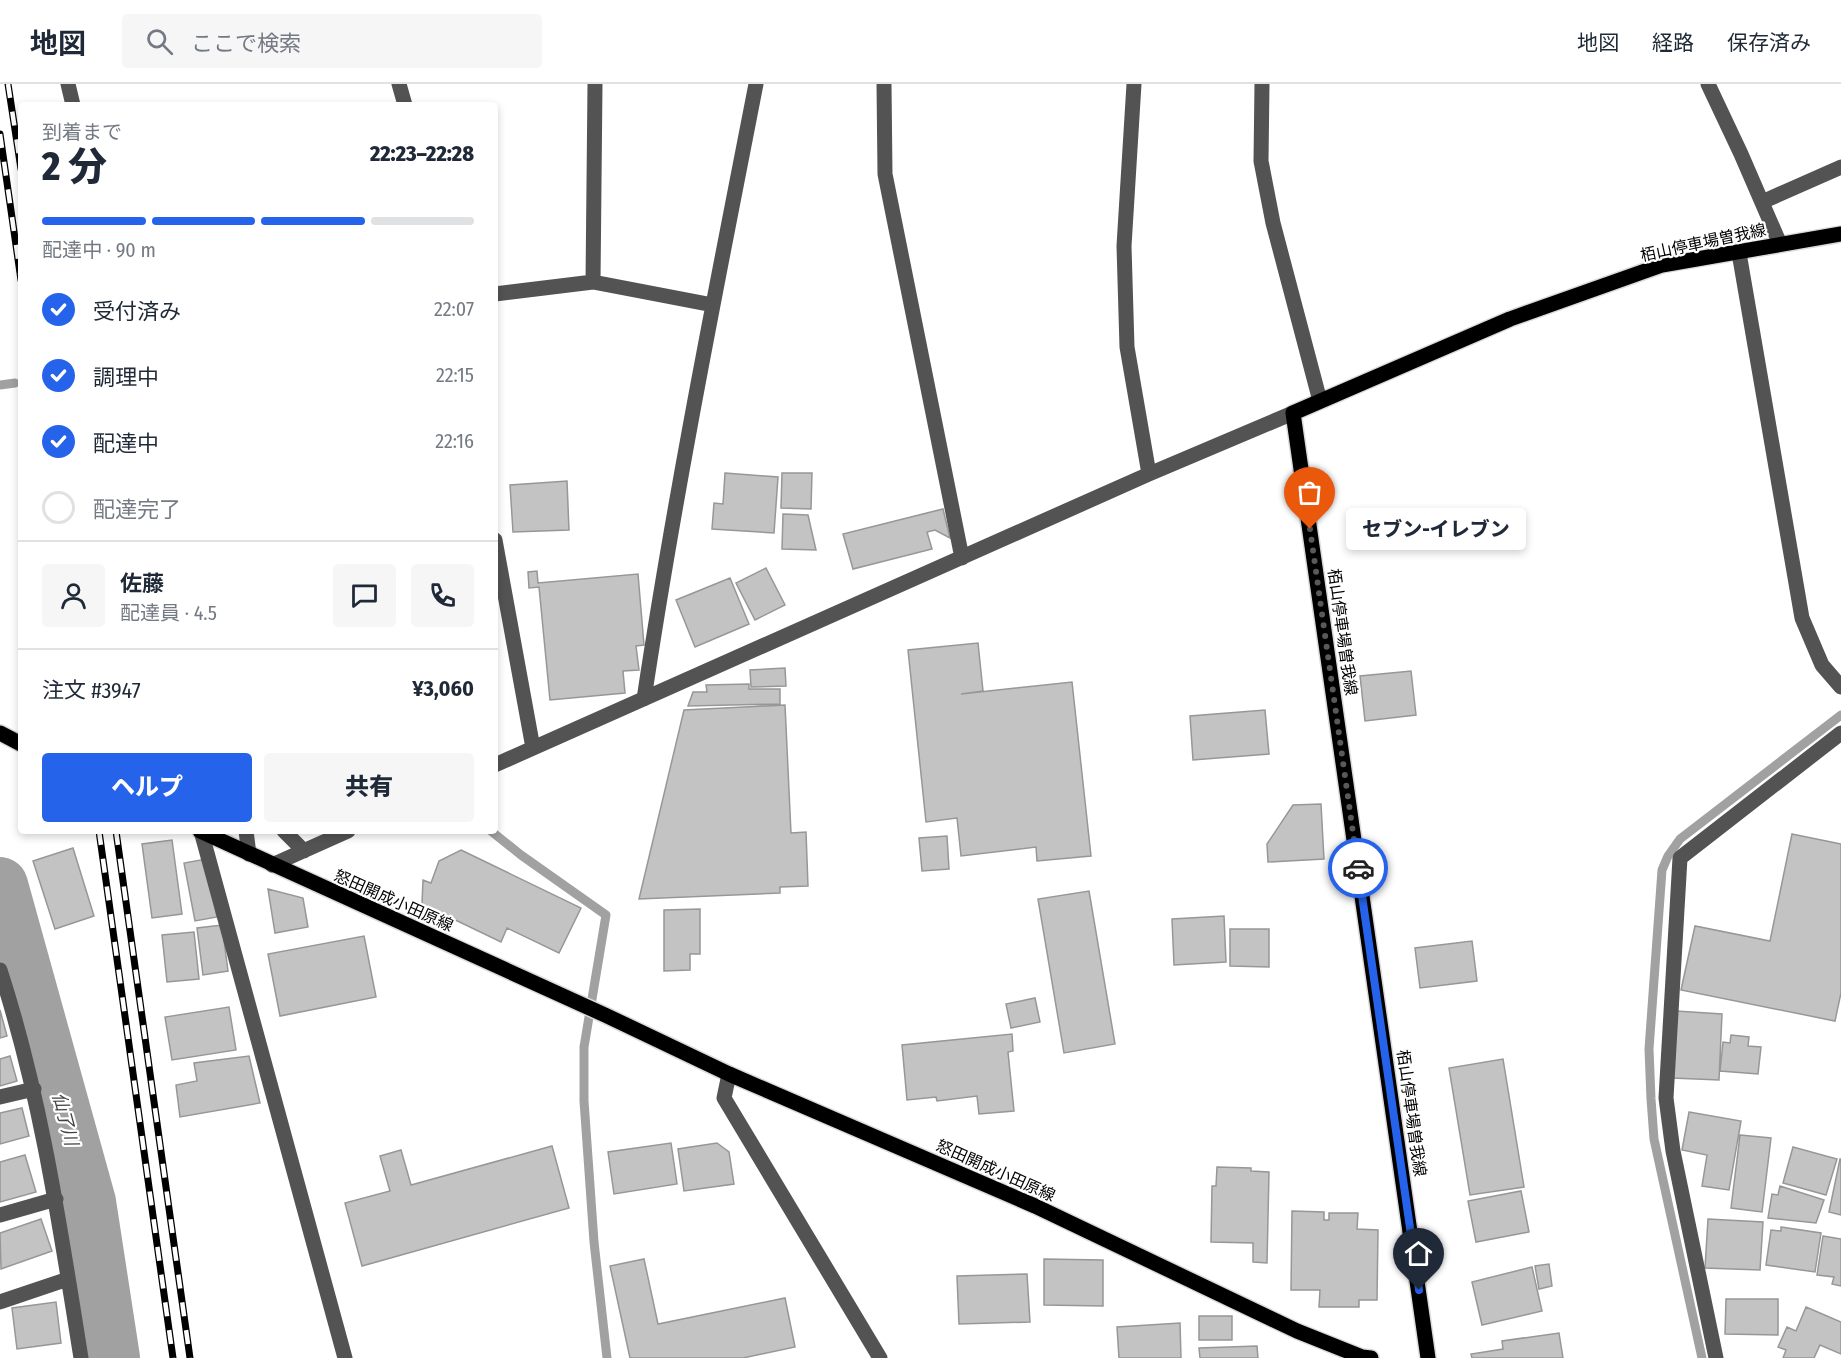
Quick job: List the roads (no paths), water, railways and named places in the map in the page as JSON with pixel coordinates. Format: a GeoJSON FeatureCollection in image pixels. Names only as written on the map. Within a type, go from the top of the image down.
{"type":"FeatureCollection","features":[{"type":"Feature","properties":{"kind":"main road","name":"栢山停車場曽我線"},"geometry":{"type":"LineString","coordinates":[[1428,1358],[1293,413],[1510,319],[1662,265],[1780,244],[1840,237]]}},
{"type":"Feature","properties":{"kind":"main road"},"geometry":{"type":"LineString","coordinates":[[0,733],[18,742]]}},
{"type":"Feature","properties":{"kind":"main road","name":"怒田開成小田原線"},"geometry":{"type":"LineString","coordinates":[[207,834],[729,1074],[1035,1206],[1297,1331],[1362,1358],[1371,1358]]}},
{"type":"Feature","properties":{"kind":"street"},"geometry":{"type":"LineString","coordinates":[[68,84],[72,102]]}},
{"type":"Feature","properties":{"kind":"street"},"geometry":{"type":"LineString","coordinates":[[399,84],[404,102]]}},
{"type":"Feature","properties":{"kind":"street"},"geometry":{"type":"LineString","coordinates":[[593,282],[595,84]]}},
{"type":"Feature","properties":{"kind":"street"},"geometry":{"type":"LineString","coordinates":[[644,699],[661,587],[756,84]]}},
{"type":"Feature","properties":{"kind":"street"},"geometry":{"type":"LineString","coordinates":[[884,84],[885,174],[962,558]]}},
{"type":"Feature","properties":{"kind":"street"},"geometry":{"type":"LineString","coordinates":[[1134,84],[1124,246],[1127,336],[1149,474]]}},
{"type":"Feature","properties":{"kind":"street"},"geometry":{"type":"LineString","coordinates":[[1262,84],[1261,161],[1274,223],[1320,401]]}},
{"type":"Feature","properties":{"kind":"street"},"geometry":{"type":"LineString","coordinates":[[1708,84],[1780,244]]}},
{"type":"Feature","properties":{"kind":"street"},"geometry":{"type":"LineString","coordinates":[[1762,202],[1841,167]]}},
{"type":"Feature","properties":{"kind":"street"},"geometry":{"type":"LineString","coordinates":[[1739,253],[1802,618],[1821,665],[1841,687]]}},
{"type":"Feature","properties":{"kind":"street"},"geometry":{"type":"LineString","coordinates":[[498,294],[593,282],[713,304]]}},
{"type":"Feature","properties":{"kind":"street"},"geometry":{"type":"LineString","coordinates":[[498,764],[1149,474],[1293,413]]}},
{"type":"Feature","properties":{"kind":"street"},"geometry":{"type":"LineString","coordinates":[[498,556],[533,748]]}},
{"type":"Feature","properties":{"kind":"street"},"geometry":{"type":"LineString","coordinates":[[1716,1358],[1673,1151],[1666,1098],[1680,858],[1841,733]]}},
{"type":"Feature","properties":{"kind":"street"},"geometry":{"type":"LineString","coordinates":[[202,834],[345,1358]]}},
{"type":"Feature","properties":{"kind":"street"},"geometry":{"type":"LineString","coordinates":[[246,834],[249,854]]}},
{"type":"Feature","properties":{"kind":"street"},"geometry":{"type":"LineString","coordinates":[[287,834],[304,851]]}},
{"type":"Feature","properties":{"kind":"street"},"geometry":{"type":"LineString","coordinates":[[272,865],[341,834]]}},
{"type":"Feature","properties":{"kind":"street"},"geometry":{"type":"LineString","coordinates":[[0,970],[5,1003],[34,1089],[56,1199],[81,1358]]}},
{"type":"Feature","properties":{"kind":"street"},"geometry":{"type":"LineString","coordinates":[[729,1074],[724,1098],[880,1358]]}},
{"type":"Feature","properties":{"kind":"street"},"geometry":{"type":"LineString","coordinates":[[0,1097],[34,1089]]}},
{"type":"Feature","properties":{"kind":"street"},"geometry":{"type":"LineString","coordinates":[[0,1215],[56,1199]]}},
{"type":"Feature","properties":{"kind":"street"},"geometry":{"type":"LineString","coordinates":[[0,1302],[68,1279]]}},
{"type":"Feature","properties":{"kind":"waterway"},"geometry":{"type":"LineString","coordinates":[[0,385],[15,383]]}},
{"type":"Feature","properties":{"kind":"waterway"},"geometry":{"type":"LineString","coordinates":[[1702,1358],[1654,1139],[1649,1049],[1662,870],[1668,856],[1680,839],[1841,715]]}},
{"type":"Feature","properties":{"kind":"waterway"},"geometry":{"type":"LineString","coordinates":[[495,834],[606,915],[584,1047],[584,1101],[594,1242],[607,1358]]}},
{"type":"Feature","properties":{"kind":"waterway","name":"仙了川"},"geometry":{"type":"LineString","coordinates":[[0,885],[88,1202],[112,1358]]}},
{"type":"Feature","properties":{"kind":"railway"},"geometry":{"type":"LineString","coordinates":[[8,84],[18,149]]}},
{"type":"Feature","properties":{"kind":"railway"},"geometry":{"type":"LineString","coordinates":[[0,134],[18,259]]}},
{"type":"Feature","properties":{"kind":"railway"},"geometry":{"type":"LineString","coordinates":[[99,834],[173,1358]]}},
{"type":"Feature","properties":{"kind":"railway"},"geometry":{"type":"LineString","coordinates":[[116,834],[190,1358]]}},
{"type":"Feature","properties":{"kind":"place","name":"セブン-イレブン"},"geometry":{"type":"Point","coordinates":[1310,529]}}]}
